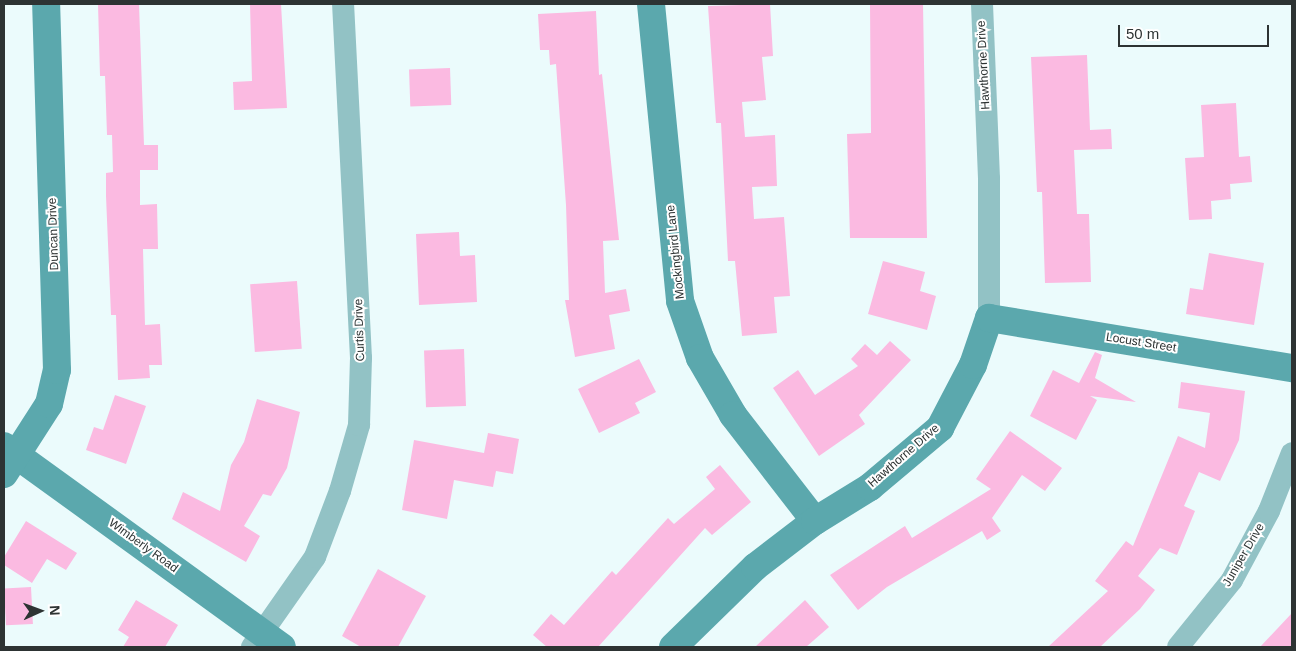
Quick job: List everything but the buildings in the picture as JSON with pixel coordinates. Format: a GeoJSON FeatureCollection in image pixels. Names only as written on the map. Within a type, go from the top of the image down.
{"type":"FeatureCollection","features":[{"type":"Feature","properties":{"kind":"main road","name":"Duncan Drive"},"geometry":{"type":"LineString","coordinates":[[8,458],[48,404],[57,370],[46,4]]}},
{"type":"Feature","properties":{"kind":"main road","name":"Mockingbird Lane"},"geometry":{"type":"LineString","coordinates":[[651,4],[680,301],[700,358],[733,415],[815,521]]}},
{"type":"Feature","properties":{"kind":"main road","name":"Hawthorne Drive"},"geometry":{"type":"LineString","coordinates":[[673,647],[755,567],[815,521],[870,487],[940,428],[973,365],[989,318]]}},
{"type":"Feature","properties":{"kind":"main road","name":"Locust Street"},"geometry":{"type":"LineString","coordinates":[[989,318],[1292,368]]}},
{"type":"Feature","properties":{"kind":"main road","name":"Wimberly Road"},"geometry":{"type":"LineString","coordinates":[[8,458],[265,642]]}},
{"type":"Feature","properties":{"kind":"street","name":"Curtis Drive"},"geometry":{"type":"LineString","coordinates":[[265,642],[315,557],[340,491],[359,425],[361,358],[344,4]]}},
{"type":"Feature","properties":{"kind":"street","name":"Hawthorne Drive"},"geometry":{"type":"LineString","coordinates":[[982,4],[989,179],[989,318]]}},
{"type":"Feature","properties":{"kind":"street","name":"Juniper Drive"},"geometry":{"type":"LineString","coordinates":[[1178,647],[1232,580],[1269,511],[1292,453]]}}]}
